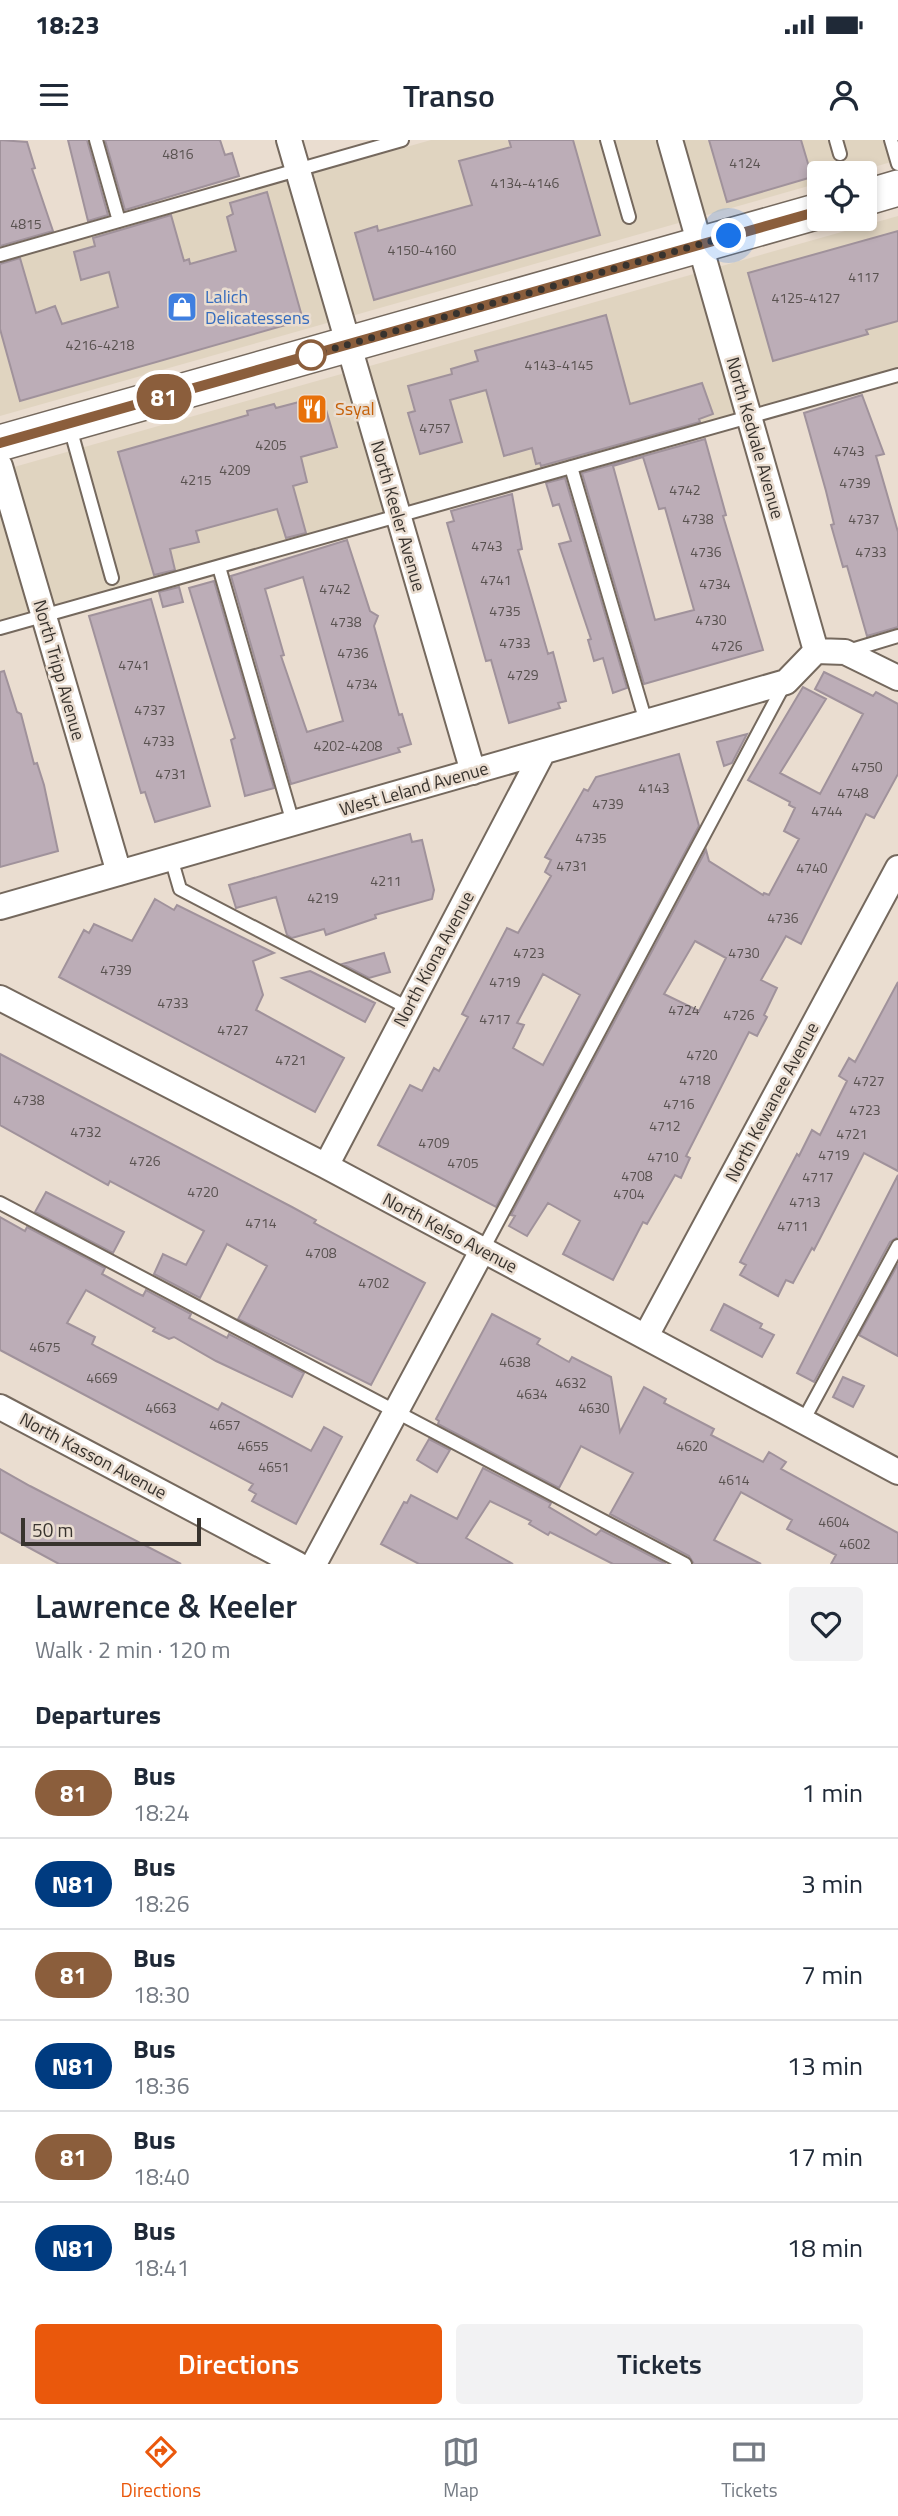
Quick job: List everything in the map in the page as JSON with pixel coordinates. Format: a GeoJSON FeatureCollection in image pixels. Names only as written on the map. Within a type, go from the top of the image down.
{"type":"FeatureCollection","features":[{"type":"Feature","properties":{"kind":"main road"},"geometry":{"type":"LineString","coordinates":[[877,194],[898,188]]}},
{"type":"Feature","properties":{"kind":"main road"},"geometry":{"type":"LineString","coordinates":[[0,443],[807,214]]}},
{"type":"Feature","properties":{"kind":"street","name":"North Keeler Avenue"},"geometry":{"type":"LineString","coordinates":[[289,140],[473,772]]}},
{"type":"Feature","properties":{"kind":"street","name":"North Kedvale Avenue"},"geometry":{"type":"LineString","coordinates":[[670,140],[816,651]]}},
{"type":"Feature","properties":{"kind":"street","name":"North Tripp Avenue"},"geometry":{"type":"LineString","coordinates":[[0,466],[119,873]]}},
{"type":"Feature","properties":{"kind":"street"},"geometry":{"type":"LineString","coordinates":[[816,651],[845,652],[898,678]]}},
{"type":"Feature","properties":{"kind":"street","name":"West Leland Avenue"},"geometry":{"type":"LineString","coordinates":[[0,907],[786,682],[816,651]]}},
{"type":"Feature","properties":{"kind":"street","name":"North Kiona Avenue"},"geometry":{"type":"LineString","coordinates":[[326,1166],[543,752]]}},
{"type":"Feature","properties":{"kind":"street","name":"North Kewanee Avenue"},"geometry":{"type":"LineString","coordinates":[[646,1336],[898,868]]}},
{"type":"Feature","properties":{"kind":"street","name":"North Kelso Avenue"},"geometry":{"type":"LineString","coordinates":[[0,998],[326,1166],[898,1472]]}},
{"type":"Feature","properties":{"kind":"street"},"geometry":{"type":"LineString","coordinates":[[314,1564],[482,1251]]}},
{"type":"Feature","properties":{"kind":"street","name":"North Kasson Avenue"},"geometry":{"type":"LineString","coordinates":[[0,1407],[297,1564]]}},
{"type":"Feature","properties":{"kind":"lane"},"geometry":{"type":"LineString","coordinates":[[96,140],[120,221]]}},
{"type":"Feature","properties":{"kind":"lane"},"geometry":{"type":"LineString","coordinates":[[0,255],[402,140]]}},
{"type":"Feature","properties":{"kind":"lane"},"geometry":{"type":"LineString","coordinates":[[607,140],[629,217]]}},
{"type":"Feature","properties":{"kind":"lane"},"geometry":{"type":"LineString","coordinates":[[836,140],[840,154]]}},
{"type":"Feature","properties":{"kind":"lane"},"geometry":{"type":"LineString","coordinates":[[891,140],[898,164]]}},
{"type":"Feature","properties":{"kind":"lane"},"geometry":{"type":"LineString","coordinates":[[0,628],[898,374]]}},
{"type":"Feature","properties":{"kind":"lane"},"geometry":{"type":"LineString","coordinates":[[69,424],[112,578]]}},
{"type":"Feature","properties":{"kind":"lane"},"geometry":{"type":"LineString","coordinates":[[571,467],[646,722]]}},
{"type":"Feature","properties":{"kind":"lane"},"geometry":{"type":"LineString","coordinates":[[219,567],[293,823]]}},
{"type":"Feature","properties":{"kind":"lane"},"geometry":{"type":"LineString","coordinates":[[845,652],[898,636]]}},
{"type":"Feature","properties":{"kind":"lane"},"geometry":{"type":"LineString","coordinates":[[482,1251],[786,682]]}},
{"type":"Feature","properties":{"kind":"lane"},"geometry":{"type":"LineString","coordinates":[[171,858],[180,890],[408,1008]]}},
{"type":"Feature","properties":{"kind":"lane"},"geometry":{"type":"LineString","coordinates":[[0,1203],[685,1564]]}},
{"type":"Feature","properties":{"kind":"lane"},"geometry":{"type":"LineString","coordinates":[[803,1421],[898,1246]]}},
{"type":"Feature","properties":{"kind":"shaded area"},"geometry":{"type":"Polygon","coordinates":[[[431,140],[898,140],[898,160],[877,166],[877,161],[807,161],[807,186],[0,416],[0,262],[431,140]]]}},
{"type":"Feature","properties":{"kind":"shaded area"},"geometry":{"type":"Polygon","coordinates":[[[898,216],[898,368],[0,623],[0,471],[845,231],[877,231],[877,222],[898,216]]]}},
{"type":"Feature","properties":{"kind":"building"},"geometry":{"type":"Polygon","coordinates":[[[0,140],[27,142],[35,168],[32,169],[53,231],[0,246],[0,140]]]}},
{"type":"Feature","properties":{"kind":"building"},"geometry":{"type":"Polygon","coordinates":[[[68,140],[87,140],[108,215],[88,221],[68,140]]]}},
{"type":"Feature","properties":{"kind":"building"},"geometry":{"type":"Polygon","coordinates":[[[105,140],[220,140],[225,155],[232,153],[239,176],[125,210],[105,140]]]}},
{"type":"Feature","properties":{"kind":"building"},"geometry":{"type":"Polygon","coordinates":[[[509,140],[573,140],[600,235],[374,300],[355,233],[377,226],[378,231],[472,205],[459,161],[511,147],[509,140]]]}},
{"type":"Feature","properties":{"kind":"building"},"geometry":{"type":"Polygon","coordinates":[[[709,140],[801,140],[807,161],[807,178],[727,202],[709,140]]]}},
{"type":"Feature","properties":{"kind":"building"},"geometry":{"type":"Polygon","coordinates":[[[267,192],[303,320],[20,401],[0,329],[0,264],[20,258],[36,313],[55,306],[62,324],[118,307],[109,272],[81,280],[74,252],[95,246],[93,238],[171,215],[184,261],[189,259],[190,264],[236,251],[227,217],[233,214],[230,203],[267,192]]]}},
{"type":"Feature","properties":{"kind":"building"},"geometry":{"type":"Polygon","coordinates":[[[898,231],[898,321],[866,330],[868,334],[773,361],[748,273],[898,231]]]}},
{"type":"Feature","properties":{"kind":"building"},"geometry":{"type":"Polygon","coordinates":[[[606,315],[630,404],[702,383],[713,414],[699,419],[700,422],[541,466],[540,463],[536,464],[532,448],[504,456],[486,390],[450,400],[462,442],[420,454],[408,413],[415,411],[408,386],[452,374],[451,369],[478,361],[475,351],[606,315]]]}},
{"type":"Feature","properties":{"kind":"building"},"geometry":{"type":"Polygon","coordinates":[[[862,395],[884,454],[876,456],[898,532],[898,627],[867,636],[847,566],[843,567],[831,525],[834,524],[804,413],[862,395]]]}},
{"type":"Feature","properties":{"kind":"building"},"geometry":{"type":"Polygon","coordinates":[[[322,396],[337,447],[301,457],[307,482],[293,486],[306,533],[286,538],[277,509],[196,531],[199,542],[170,549],[175,570],[154,575],[118,452],[248,415],[247,411],[274,404],[276,408],[322,396]]]}},
{"type":"Feature","properties":{"kind":"building"},"geometry":{"type":"Polygon","coordinates":[[[705,439],[726,515],[723,516],[763,650],[644,684],[582,473],[705,439]],[[643,457],[613,466],[655,620],[694,610],[665,508],[659,509],[643,457]]]}},
{"type":"Feature","properties":{"kind":"building"},"geometry":{"type":"Polygon","coordinates":[[[565,478],[627,688],[613,693],[603,658],[594,661],[588,640],[591,639],[559,544],[571,541],[559,504],[553,506],[546,483],[565,478]]]}},
{"type":"Feature","properties":{"kind":"building"},"geometry":{"type":"Polygon","coordinates":[[[512,494],[522,549],[518,550],[548,654],[553,652],[566,701],[558,703],[560,708],[509,723],[491,660],[486,661],[447,523],[454,521],[451,511],[512,494]]]}},
{"type":"Feature","properties":{"kind":"building"},"geometry":{"type":"Polygon","coordinates":[[[347,540],[370,611],[378,616],[374,626],[399,715],[402,714],[411,744],[398,748],[400,752],[291,784],[231,576],[347,540]],[[303,577],[265,589],[284,655],[281,656],[307,732],[343,721],[303,577]]]}},
{"type":"Feature","properties":{"kind":"building"},"geometry":{"type":"Polygon","coordinates":[[[214,581],[274,788],[245,796],[231,740],[235,738],[189,588],[214,581]]]}},
{"type":"Feature","properties":{"kind":"building"},"geometry":{"type":"Polygon","coordinates":[[[179,587],[183,602],[163,607],[159,592],[179,587]]]}},
{"type":"Feature","properties":{"kind":"building"},"geometry":{"type":"Polygon","coordinates":[[[151,599],[210,806],[155,822],[145,792],[141,793],[89,616],[151,599]]]}},
{"type":"Feature","properties":{"kind":"building"},"geometry":{"type":"Polygon","coordinates":[[[4,671],[17,712],[21,714],[34,764],[37,763],[44,785],[58,851],[0,867],[0,672],[4,671]]]}},
{"type":"Feature","properties":{"kind":"building"},"geometry":{"type":"Polygon","coordinates":[[[824,672],[873,696],[876,692],[898,704],[898,774],[874,818],[866,814],[801,944],[786,936],[761,980],[777,988],[764,1015],[767,1017],[757,1036],[749,1032],[686,1156],[690,1158],[681,1178],[675,1175],[647,1224],[643,1222],[613,1280],[563,1254],[580,1221],[548,1203],[527,1236],[509,1226],[515,1216],[511,1215],[706,850],[709,861],[763,895],[769,895],[799,839],[784,831],[795,808],[789,805],[790,802],[748,780],[803,687],[826,699],[780,773],[820,794],[863,714],[815,689],[824,672]],[[695,941],[664,994],[699,1011],[726,958],[695,941]]]}},
{"type":"Feature","properties":{"kind":"building"},"geometry":{"type":"Polygon","coordinates":[[[747,734],[732,763],[724,766],[717,742],[747,734]]]}},
{"type":"Feature","properties":{"kind":"building"},"geometry":{"type":"Polygon","coordinates":[[[679,754],[699,826],[496,1207],[378,1145],[410,1085],[422,1091],[434,1068],[439,1071],[468,1017],[462,1014],[507,928],[518,933],[551,876],[545,872],[551,860],[545,857],[584,789],[588,791],[596,777],[679,754]],[[543,974],[517,1023],[524,1025],[513,1048],[543,1065],[580,995],[543,974]]]}},
{"type":"Feature","properties":{"kind":"building"},"geometry":{"type":"Polygon","coordinates":[[[410,834],[412,842],[422,840],[434,890],[432,899],[375,915],[376,918],[326,935],[324,929],[292,938],[287,935],[276,897],[236,908],[229,885],[410,834]]]}},
{"type":"Feature","properties":{"kind":"building"},"geometry":{"type":"Polygon","coordinates":[[[155,899],[174,910],[177,905],[274,953],[253,961],[263,995],[256,1010],[344,1058],[315,1112],[59,977],[84,930],[89,933],[94,924],[132,941],[155,899]]]}},
{"type":"Feature","properties":{"kind":"building"},"geometry":{"type":"Polygon","coordinates":[[[384,953],[390,972],[369,978],[342,964],[384,953]]]}},
{"type":"Feature","properties":{"kind":"building"},"geometry":{"type":"Polygon","coordinates":[[[310,971],[375,1003],[365,1022],[282,978],[310,971]]]}},
{"type":"Feature","properties":{"kind":"building"},"geometry":{"type":"Polygon","coordinates":[[[898,982],[898,1171],[864,1153],[814,1250],[812,1248],[793,1283],[786,1280],[778,1296],[740,1275],[746,1265],[740,1262],[812,1130],[820,1135],[847,1081],[839,1076],[849,1058],[855,1062],[898,982]]]}},
{"type":"Feature","properties":{"kind":"building"},"geometry":{"type":"Polygon","coordinates":[[[0,1054],[292,1207],[316,1220],[314,1223],[425,1283],[371,1385],[238,1319],[267,1266],[227,1244],[200,1298],[154,1274],[163,1254],[186,1265],[204,1231],[110,1181],[108,1185],[0,1125],[0,1054]]]}},
{"type":"Feature","properties":{"kind":"building"},"geometry":{"type":"Polygon","coordinates":[[[898,1175],[898,1237],[890,1242],[814,1382],[797,1373],[898,1175]]]}},
{"type":"Feature","properties":{"kind":"building"},"geometry":{"type":"Polygon","coordinates":[[[46,1192],[124,1232],[113,1253],[35,1212],[46,1192]]]}},
{"type":"Feature","properties":{"kind":"building"},"geometry":{"type":"Polygon","coordinates":[[[0,1217],[25,1231],[27,1227],[105,1268],[102,1274],[135,1292],[143,1296],[146,1290],[191,1314],[189,1318],[227,1338],[229,1334],[304,1373],[292,1397],[216,1361],[174,1337],[169,1339],[153,1331],[155,1328],[86,1290],[67,1323],[95,1337],[92,1344],[97,1347],[218,1410],[222,1403],[311,1451],[324,1427],[342,1437],[296,1524],[252,1501],[256,1494],[249,1490],[253,1484],[0,1350],[0,1217]]]}},
{"type":"Feature","properties":{"kind":"building"},"geometry":{"type":"Polygon","coordinates":[[[898,1264],[898,1356],[859,1335],[898,1264]]]}},
{"type":"Feature","properties":{"kind":"building"},"geometry":{"type":"Polygon","coordinates":[[[724,1304],[762,1324],[760,1328],[774,1335],[762,1357],[711,1330],[724,1304]]]}},
{"type":"Feature","properties":{"kind":"building"},"geometry":{"type":"Polygon","coordinates":[[[492,1314],[540,1339],[537,1344],[569,1362],[572,1357],[611,1377],[620,1432],[644,1387],[666,1399],[664,1403],[714,1429],[711,1435],[763,1462],[769,1452],[786,1462],[781,1469],[898,1533],[898,1564],[831,1564],[836,1555],[787,1529],[792,1520],[741,1492],[714,1540],[761,1564],[694,1564],[689,1556],[610,1514],[633,1473],[581,1446],[559,1488],[438,1424],[436,1419],[492,1314]]]}},
{"type":"Feature","properties":{"kind":"building"},"geometry":{"type":"Polygon","coordinates":[[[843,1377],[864,1386],[853,1407],[833,1397],[843,1377]]]}},
{"type":"Feature","properties":{"kind":"building"},"geometry":{"type":"Polygon","coordinates":[[[429,1439],[450,1450],[437,1472],[417,1460],[429,1439]]]}},
{"type":"Feature","properties":{"kind":"building"},"geometry":{"type":"Polygon","coordinates":[[[483,1468],[551,1503],[549,1507],[596,1535],[601,1530],[666,1564],[613,1564],[550,1532],[548,1535],[529,1524],[531,1521],[490,1501],[466,1538],[513,1564],[419,1564],[381,1544],[404,1502],[407,1503],[411,1495],[457,1519],[483,1468]]]}},
{"type":"Feature","properties":{"kind":"building"},"geometry":{"type":"Polygon","coordinates":[[[0,1469],[181,1564],[59,1564],[0,1532],[0,1469]]]}},
{"type":"Feature","properties":{"kind":"bus line","name":"81"},"geometry":{"type":"LineString","coordinates":[[0,443],[807,214]]}},
{"type":"Feature","properties":{"kind":"place","name":"Lalich Delicatessens"},"geometry":{"type":"Point","coordinates":[182,307]}},
{"type":"Feature","properties":{"kind":"place","name":"Ssyal"},"geometry":{"type":"Point","coordinates":[312,409]}},
{"type":"Feature","properties":{"kind":"route"},"geometry":{"type":"LineString","coordinates":[[311,355],[729,236]]}}]}
